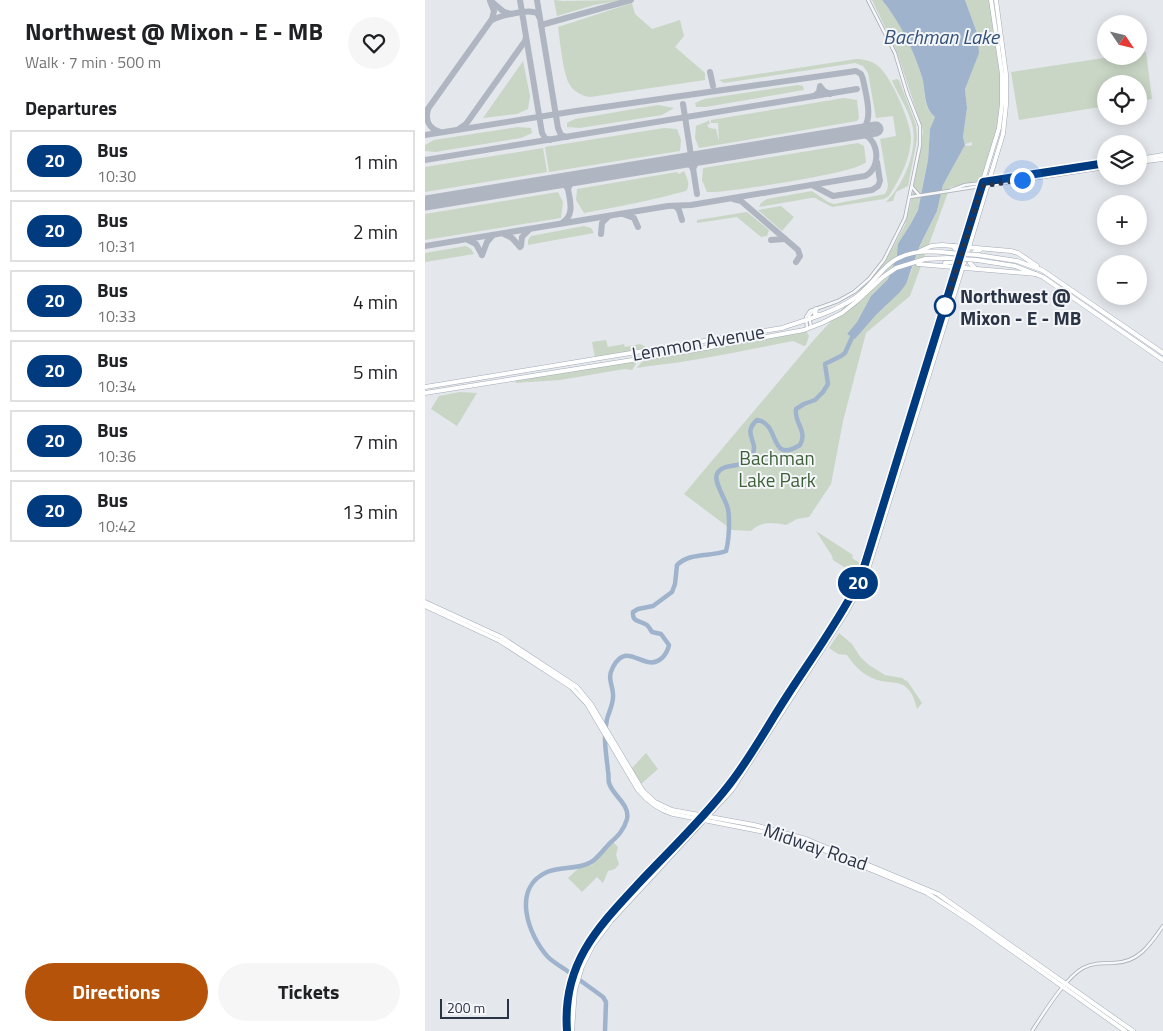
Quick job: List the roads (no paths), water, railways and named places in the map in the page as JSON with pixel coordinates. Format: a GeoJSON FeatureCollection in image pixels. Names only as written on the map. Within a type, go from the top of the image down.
{"type":"FeatureCollection","features":[{"type":"Feature","properties":{"kind":"main road"},"geometry":{"type":"LineString","coordinates":[[991,0],[1003,87],[1001,128]]}},
{"type":"Feature","properties":{"kind":"main road"},"geometry":{"type":"LineString","coordinates":[[572,1031],[570,1010],[582,967],[590,950],[603,930],[739,780],[752,756],[851,600],[867,565],[891,490],[924,374],[963,267],[1007,105],[1005,59],[996,0]]}},
{"type":"Feature","properties":{"kind":"main road"},"geometry":{"type":"LineString","coordinates":[[993,16],[1001,31]]}},
{"type":"Feature","properties":{"kind":"main road"},"geometry":{"type":"LineString","coordinates":[[999,48],[1003,59],[1005,59]]}},
{"type":"Feature","properties":{"kind":"main road"},"geometry":{"type":"LineString","coordinates":[[1147,158],[1163,155]]}},
{"type":"Feature","properties":{"kind":"main road"},"geometry":{"type":"LineString","coordinates":[[1147,160],[1163,159]]}},
{"type":"Feature","properties":{"kind":"main road"},"geometry":{"type":"LineString","coordinates":[[985,184],[1097,165]]}},
{"type":"Feature","properties":{"kind":"main road"},"geometry":{"type":"LineString","coordinates":[[1021,178],[1097,168]]}},
{"type":"Feature","properties":{"kind":"main road"},"geometry":{"type":"LineString","coordinates":[[905,443],[912,431],[929,376],[957,266],[985,184]]}},
{"type":"Feature","properties":{"kind":"main road"},"geometry":{"type":"LineString","coordinates":[[920,251],[931,246],[953,246],[1015,252],[1163,360]]}},
{"type":"Feature","properties":{"kind":"main road"},"geometry":{"type":"LineString","coordinates":[[941,265],[954,261],[957,252],[953,246]]}},
{"type":"Feature","properties":{"kind":"main road"},"geometry":{"type":"LineString","coordinates":[[976,268],[970,263],[973,253],[976,250],[987,249]]}},
{"type":"Feature","properties":{"kind":"main road","name":"Lemmon Avenue"},"geometry":{"type":"LineString","coordinates":[[425,387],[777,329],[818,316],[855,298],[893,261],[920,251],[949,255]]}},
{"type":"Feature","properties":{"kind":"main road"},"geometry":{"type":"LineString","coordinates":[[949,255],[1010,259],[1041,270]]}},
{"type":"Feature","properties":{"kind":"main road","name":"Lemmon Avenue"},"geometry":{"type":"LineString","coordinates":[[425,393],[788,334],[828,320],[850,307],[887,274],[900,267],[949,255]]}},
{"type":"Feature","properties":{"kind":"main road"},"geometry":{"type":"LineString","coordinates":[[977,258],[1015,266],[1060,285],[1163,353]]}},
{"type":"Feature","properties":{"kind":"main road"},"geometry":{"type":"LineString","coordinates":[[915,264],[1035,274]]}},
{"type":"Feature","properties":{"kind":"main road"},"geometry":{"type":"LineString","coordinates":[[816,309],[815,314],[818,316]]}},
{"type":"Feature","properties":{"kind":"main road"},"geometry":{"type":"LineString","coordinates":[[688,345],[689,350]]}},
{"type":"Feature","properties":{"kind":"main road"},"geometry":{"type":"LineString","coordinates":[[1148,350],[1152,345]]}},
{"type":"Feature","properties":{"kind":"main road"},"geometry":{"type":"LineString","coordinates":[[924,374],[929,376]]}},
{"type":"Feature","properties":{"kind":"main road"},"geometry":{"type":"LineString","coordinates":[[911,415],[913,418],[912,431]]}},
{"type":"Feature","properties":{"kind":"main road"},"geometry":{"type":"LineString","coordinates":[[425,602],[500,639]]}},
{"type":"Feature","properties":{"kind":"main road"},"geometry":{"type":"LineString","coordinates":[[425,606],[500,639]]}},
{"type":"Feature","properties":{"kind":"main road","name":"Midway Road"},"geometry":{"type":"LineString","coordinates":[[500,639],[577,687],[586,696],[626,766]]}},
{"type":"Feature","properties":{"kind":"main road","name":"Midway Road"},"geometry":{"type":"LineString","coordinates":[[500,639],[571,687],[587,704],[612,747],[646,794],[663,808],[687,817],[701,817]]}},
{"type":"Feature","properties":{"kind":"main road"},"geometry":{"type":"LineString","coordinates":[[567,1031],[573,981],[580,960],[595,932],[728,787],[743,764],[752,756]]}},
{"type":"Feature","properties":{"kind":"main road"},"geometry":{"type":"LineString","coordinates":[[739,780],[738,777],[743,764]]}},
{"type":"Feature","properties":{"kind":"main road","name":"Midway Road"},"geometry":{"type":"LineString","coordinates":[[663,808],[769,830],[821,849],[927,893],[1133,1031]]}},
{"type":"Feature","properties":{"kind":"main road"},"geometry":{"type":"LineString","coordinates":[[687,817],[692,821],[692,827]]}},
{"type":"Feature","properties":{"kind":"main road"},"geometry":{"type":"LineString","coordinates":[[625,898],[629,901]]}},
{"type":"Feature","properties":{"kind":"main road","name":"Midway Road"},"geometry":{"type":"LineString","coordinates":[[1065,986],[1125,1031]]}},
{"type":"Feature","properties":{"kind":"street"},"geometry":{"type":"LineString","coordinates":[[809,328],[808,312],[859,289],[874,274],[884,260],[905,218],[920,145],[920,126],[905,88],[895,53],[869,0]]}},
{"type":"Feature","properties":{"kind":"street"},"geometry":{"type":"LineString","coordinates":[[910,197],[951,190],[965,185],[985,184]]}},
{"type":"Feature","properties":{"kind":"street"},"geometry":{"type":"LineString","coordinates":[[911,186],[919,195]]}},
{"type":"Feature","properties":{"kind":"street"},"geometry":{"type":"LineString","coordinates":[[1032,1031],[1076,972],[1086,966],[1099,962],[1120,963],[1134,959],[1145,950],[1163,926]]}},
{"type":"Feature","properties":{"kind":"water","name":"Bachman Lake"},"geometry":{"type":"Polygon","coordinates":[[[882,0],[965,0],[977,33],[979,53],[965,89],[967,108],[963,137],[965,145],[943,185],[937,211],[920,245],[906,284],[855,339],[847,334],[857,322],[871,296],[888,279],[897,255],[898,244],[918,210],[928,160],[930,129],[935,117],[928,109],[922,77],[911,47],[895,18],[882,0]]]}},
{"type":"Feature","properties":{"kind":"waterway"},"geometry":{"type":"LineString","coordinates":[[605,1031],[606,1002],[603,997],[550,959],[534,937],[529,925],[527,912],[526,900],[529,889],[536,879],[547,872],[578,867],[594,860],[622,830],[626,823],[627,814],[624,804],[609,783],[605,745],[607,719],[613,700],[610,675],[613,667],[624,656],[655,662],[665,655],[669,645],[661,634],[652,632],[647,625],[635,620],[633,612],[653,606],[672,592],[677,565],[682,561],[694,556],[726,551],[729,513],[720,491],[716,477],[717,474],[724,468],[744,463],[752,455],[754,446],[750,434],[757,420],[769,428],[779,447],[783,450],[790,450],[800,445],[802,431],[797,419],[796,409],[815,400],[823,392],[828,384],[825,364],[845,353],[854,333]]}},
{"type":"Feature","properties":{"kind":"place","name":"Northwest @ Mixon - E - MB"},"geometry":{"type":"Point","coordinates":[945,306]}},
{"type":"Feature","properties":{"kind":"park label","name":"Bachman Lake Park"},"geometry":{"type":"Point","coordinates":[777,468]}}]}
